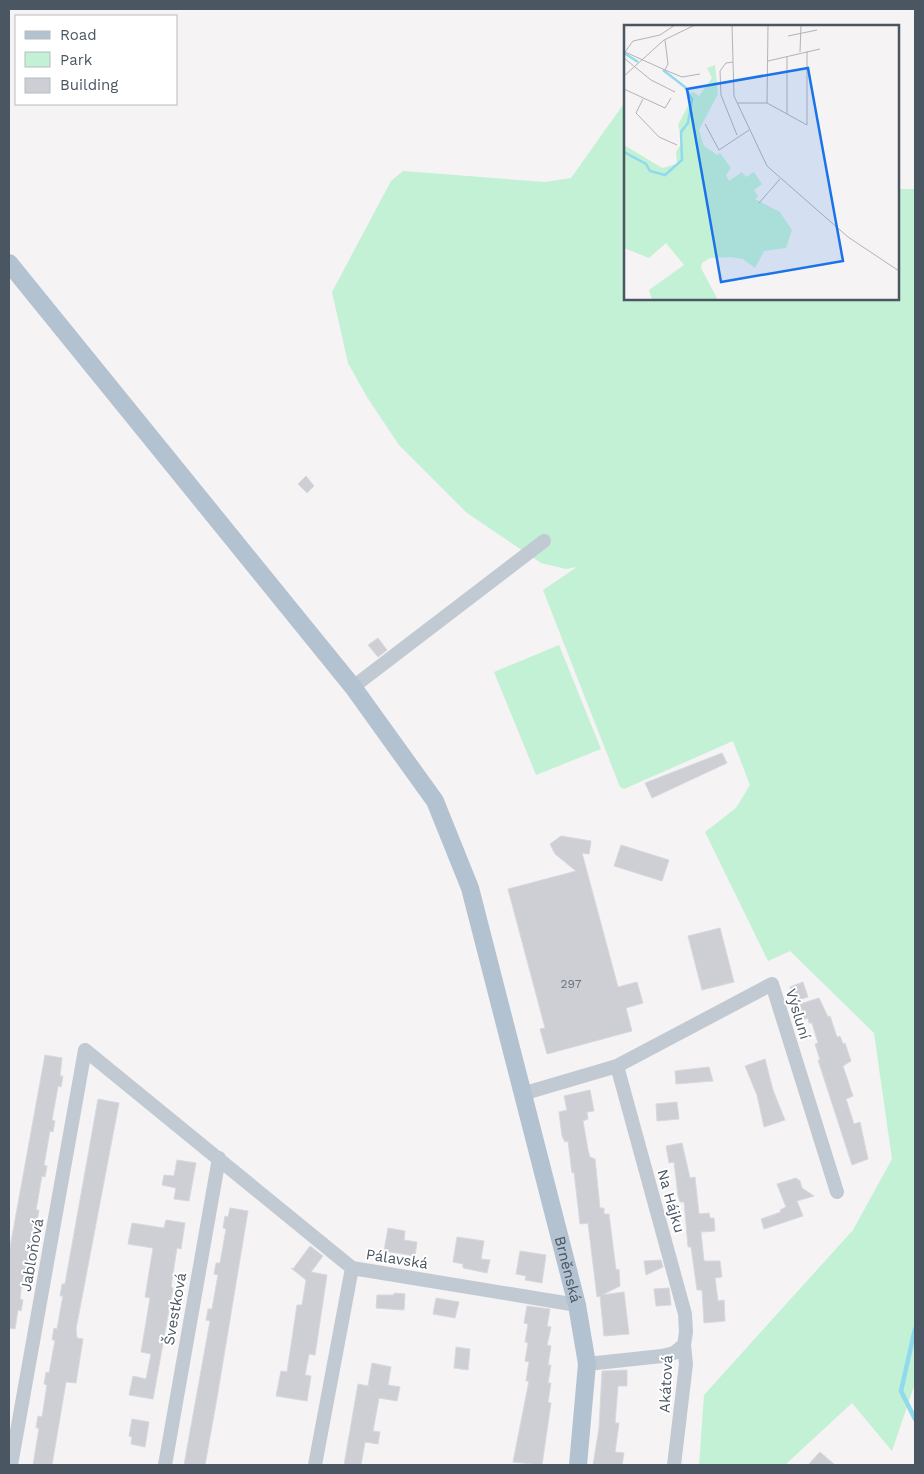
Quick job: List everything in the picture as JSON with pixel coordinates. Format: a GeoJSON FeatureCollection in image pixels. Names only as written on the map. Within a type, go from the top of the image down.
{"type":"FeatureCollection","features":[{"type":"Feature","properties":{"kind":"main road","name":"Brněnská"},"geometry":{"type":"LineString","coordinates":[[9,263],[354,687],[435,801],[470,888],[577,1305],[587,1364],[578,1465]]}},
{"type":"Feature","properties":{"kind":"street"},"geometry":{"type":"LineString","coordinates":[[354,687],[544,540]]}},
{"type":"Feature","properties":{"kind":"street","name":"Výsluní"},"geometry":{"type":"LineString","coordinates":[[616,1066],[772,984],[837,1192]]}},
{"type":"Feature","properties":{"kind":"street","name":"Jabloňová"},"geometry":{"type":"LineString","coordinates":[[11,1465],[85,1050],[219,1158]]}},
{"type":"Feature","properties":{"kind":"street"},"geometry":{"type":"LineString","coordinates":[[522,1094],[616,1066]]}},
{"type":"Feature","properties":{"kind":"street","name":"Na Hájku"},"geometry":{"type":"LineString","coordinates":[[616,1066],[685,1314],[686,1332],[684,1345]]}},
{"type":"Feature","properties":{"kind":"street"},"geometry":{"type":"LineString","coordinates":[[219,1158],[352,1268]]}},
{"type":"Feature","properties":{"kind":"street","name":"Švestková"},"geometry":{"type":"LineString","coordinates":[[164,1465],[219,1158]]}},
{"type":"Feature","properties":{"kind":"street","name":"Pálavská"},"geometry":{"type":"LineString","coordinates":[[315,1465],[352,1268],[577,1305]]}},
{"type":"Feature","properties":{"kind":"street","name":"Akátová"},"geometry":{"type":"LineString","coordinates":[[587,1364],[662,1356],[674,1353],[684,1345]]}},
{"type":"Feature","properties":{"kind":"street","name":"Akátová"},"geometry":{"type":"LineString","coordinates":[[674,1465],[686,1364],[684,1345]]}},
{"type":"Feature","properties":{"kind":"green space"},"geometry":{"type":"Polygon","coordinates":[[[624,103],[624,300],[899,300],[899,189],[915,189],[915,1383],[892,1451],[852,1403],[785,1465],[699,1465],[704,1395],[853,1230],[892,1159],[874,1033],[790,951],[768,961],[705,832],[736,808],[750,785],[733,741],[624,789],[620,787],[543,590],[577,567],[566,569],[541,563],[467,513],[399,445],[367,397],[348,363],[332,292],[391,181],[403,171],[545,182],[571,178],[624,103]]]}},
{"type":"Feature","properties":{"kind":"green space"},"geometry":{"type":"Polygon","coordinates":[[[559,645],[601,749],[536,775],[494,672],[559,645]]]}},
{"type":"Feature","properties":{"kind":"building"},"geometry":{"type":"Polygon","coordinates":[[[306,476],[314,486],[307,493],[298,484],[306,476]]]}},
{"type":"Feature","properties":{"kind":"building"},"geometry":{"type":"Polygon","coordinates":[[[378,638],[387,650],[378,657],[368,645],[378,638]]]}},
{"type":"Feature","properties":{"kind":"building"},"geometry":{"type":"Polygon","coordinates":[[[722,753],[727,763],[652,798],[645,783],[722,753]]]}},
{"type":"Feature","properties":{"kind":"building"},"geometry":{"type":"Polygon","coordinates":[[[561,836],[591,841],[589,854],[582,853],[618,987],[637,982],[643,1003],[626,1008],[632,1031],[547,1054],[540,1029],[545,1028],[508,889],[576,871],[555,854],[550,844],[561,836]]]}},
{"type":"Feature","properties":{"kind":"building"},"geometry":{"type":"Polygon","coordinates":[[[621,845],[669,860],[662,881],[614,866],[621,845]]]}},
{"type":"Feature","properties":{"kind":"building"},"geometry":{"type":"Polygon","coordinates":[[[720,928],[734,982],[702,990],[688,936],[720,928]]]}},
{"type":"Feature","properties":{"kind":"building"},"geometry":{"type":"Polygon","coordinates":[[[803,982],[808,997],[794,1001],[790,987],[803,982]]]}},
{"type":"Feature","properties":{"kind":"building"},"geometry":{"type":"Polygon","coordinates":[[[819,998],[828,1017],[830,1016],[837,1037],[840,1036],[843,1044],[845,1043],[851,1061],[843,1066],[853,1096],[846,1099],[854,1124],[860,1122],[868,1159],[852,1165],[818,1060],[820,1060],[815,1044],[818,1043],[812,1023],[809,1023],[808,1018],[804,1019],[800,1004],[819,998]]]}},
{"type":"Feature","properties":{"kind":"building"},"geometry":{"type":"Polygon","coordinates":[[[45,1055],[62,1058],[60,1076],[63,1076],[61,1087],[58,1086],[52,1120],[55,1121],[53,1132],[50,1131],[44,1165],[47,1166],[45,1177],[42,1176],[36,1210],[39,1210],[37,1221],[34,1221],[28,1254],[31,1255],[29,1266],[26,1266],[20,1299],[23,1300],[21,1311],[18,1310],[15,1329],[9,1328],[9,1253],[45,1055]]]}},
{"type":"Feature","properties":{"kind":"building"},"geometry":{"type":"Polygon","coordinates":[[[765,1059],[773,1090],[785,1120],[764,1127],[757,1095],[745,1066],[765,1059]]]}},
{"type":"Feature","properties":{"kind":"building"},"geometry":{"type":"Polygon","coordinates":[[[709,1067],[713,1081],[676,1084],[675,1071],[709,1067]]]}},
{"type":"Feature","properties":{"kind":"building"},"geometry":{"type":"Polygon","coordinates":[[[590,1090],[594,1111],[587,1112],[588,1119],[583,1121],[590,1157],[595,1159],[600,1208],[604,1208],[604,1214],[609,1214],[616,1270],[619,1269],[620,1286],[602,1295],[624,1292],[629,1334],[604,1336],[600,1296],[597,1297],[588,1223],[580,1224],[574,1172],[572,1173],[568,1141],[565,1142],[562,1136],[559,1112],[567,1110],[564,1096],[590,1090]]]}},
{"type":"Feature","properties":{"kind":"building"},"geometry":{"type":"Polygon","coordinates":[[[98,1099],[119,1103],[76,1329],[77,1338],[83,1339],[76,1383],[66,1382],[52,1465],[33,1465],[39,1428],[36,1428],[38,1416],[42,1417],[47,1385],[44,1384],[46,1372],[49,1373],[55,1340],[52,1340],[54,1328],[57,1329],[63,1296],[60,1296],[62,1284],[65,1284],[98,1099]]]}},
{"type":"Feature","properties":{"kind":"building"},"geometry":{"type":"Polygon","coordinates":[[[677,1102],[679,1119],[657,1121],[656,1104],[677,1102]]]}},
{"type":"Feature","properties":{"kind":"building"},"geometry":{"type":"Polygon","coordinates":[[[682,1143],[690,1178],[695,1177],[699,1214],[709,1213],[710,1218],[714,1218],[715,1231],[701,1232],[704,1261],[720,1261],[722,1277],[715,1278],[718,1301],[724,1300],[725,1321],[704,1323],[702,1290],[697,1290],[691,1247],[688,1247],[684,1202],[680,1202],[678,1196],[674,1162],[669,1163],[666,1146],[682,1143]]]}},
{"type":"Feature","properties":{"kind":"building"},"geometry":{"type":"Polygon","coordinates":[[[177,1160],[196,1163],[189,1201],[174,1199],[176,1188],[162,1185],[164,1175],[174,1176],[177,1160]]]}},
{"type":"Feature","properties":{"kind":"building"},"geometry":{"type":"Polygon","coordinates":[[[796,1178],[800,1181],[802,1188],[814,1196],[797,1201],[803,1216],[764,1229],[761,1219],[781,1212],[780,1210],[786,1207],[777,1184],[796,1178]]]}},
{"type":"Feature","properties":{"kind":"building"},"geometry":{"type":"Polygon","coordinates":[[[230,1208],[248,1211],[217,1398],[205,1465],[184,1465],[210,1321],[206,1320],[208,1309],[212,1309],[218,1275],[214,1274],[216,1263],[220,1263],[226,1229],[223,1228],[225,1216],[228,1217],[230,1208]]]}},
{"type":"Feature","properties":{"kind":"building"},"geometry":{"type":"Polygon","coordinates":[[[166,1220],[185,1223],[181,1249],[177,1248],[171,1287],[173,1288],[153,1399],[129,1395],[133,1376],[146,1379],[151,1354],[141,1352],[150,1298],[145,1297],[153,1248],[128,1244],[132,1223],[164,1228],[166,1220]]]}},
{"type":"Feature","properties":{"kind":"building"},"geometry":{"type":"Polygon","coordinates":[[[388,1228],[405,1231],[404,1240],[417,1242],[415,1256],[384,1251],[388,1228]]]}},
{"type":"Feature","properties":{"kind":"building"},"geometry":{"type":"Polygon","coordinates":[[[457,1237],[484,1241],[481,1259],[490,1260],[487,1273],[463,1268],[463,1264],[453,1262],[457,1237]]]}},
{"type":"Feature","properties":{"kind":"building"},"geometry":{"type":"Polygon","coordinates":[[[310,1246],[323,1256],[311,1272],[327,1275],[315,1355],[309,1354],[305,1375],[311,1376],[307,1401],[276,1396],[281,1371],[287,1372],[297,1305],[302,1305],[306,1280],[291,1268],[293,1269],[310,1246]]]}},
{"type":"Feature","properties":{"kind":"building"},"geometry":{"type":"Polygon","coordinates":[[[520,1251],[546,1255],[542,1283],[525,1280],[526,1276],[516,1274],[520,1251]]]}},
{"type":"Feature","properties":{"kind":"building"},"geometry":{"type":"Polygon","coordinates":[[[661,1260],[663,1267],[646,1275],[644,1261],[661,1260]]]}},
{"type":"Feature","properties":{"kind":"building"},"geometry":{"type":"Polygon","coordinates":[[[669,1288],[671,1305],[656,1306],[654,1289],[669,1288]]]}},
{"type":"Feature","properties":{"kind":"building"},"geometry":{"type":"Polygon","coordinates":[[[394,1293],[405,1294],[404,1310],[376,1308],[377,1295],[394,1295],[394,1293]]]}},
{"type":"Feature","properties":{"kind":"building"},"geometry":{"type":"Polygon","coordinates":[[[436,1298],[459,1302],[455,1318],[433,1314],[436,1298]]]}},
{"type":"Feature","properties":{"kind":"building"},"geometry":{"type":"Polygon","coordinates":[[[527,1306],[550,1309],[547,1326],[551,1327],[547,1345],[551,1346],[548,1365],[551,1365],[548,1383],[551,1383],[548,1402],[551,1403],[542,1465],[513,1462],[529,1381],[526,1381],[529,1362],[525,1361],[528,1343],[525,1342],[528,1324],[524,1323],[527,1306]]]}},
{"type":"Feature","properties":{"kind":"building"},"geometry":{"type":"Polygon","coordinates":[[[456,1347],[470,1349],[468,1370],[454,1368],[456,1347]]]}},
{"type":"Feature","properties":{"kind":"building"},"geometry":{"type":"Polygon","coordinates":[[[372,1363],[391,1367],[388,1385],[400,1387],[397,1401],[379,1398],[373,1431],[380,1432],[378,1444],[365,1442],[361,1465],[344,1465],[358,1384],[368,1386],[372,1363]]]}},
{"type":"Feature","properties":{"kind":"building"},"geometry":{"type":"Polygon","coordinates":[[[627,1370],[627,1386],[618,1386],[615,1423],[619,1423],[615,1452],[624,1453],[622,1465],[593,1465],[599,1428],[602,1371],[627,1370]]]}},
{"type":"Feature","properties":{"kind":"building"},"geometry":{"type":"Polygon","coordinates":[[[132,1419],[149,1422],[145,1447],[131,1444],[132,1437],[129,1436],[132,1419]]]}},
{"type":"Feature","properties":{"kind":"building"},"geometry":{"type":"Polygon","coordinates":[[[820,1452],[835,1465],[808,1465],[820,1452]]]}},
{"type":"Feature","properties":{"kind":"waterway"},"geometry":{"type":"LineString","coordinates":[[915,1329],[901,1391],[915,1419]]}}]}
